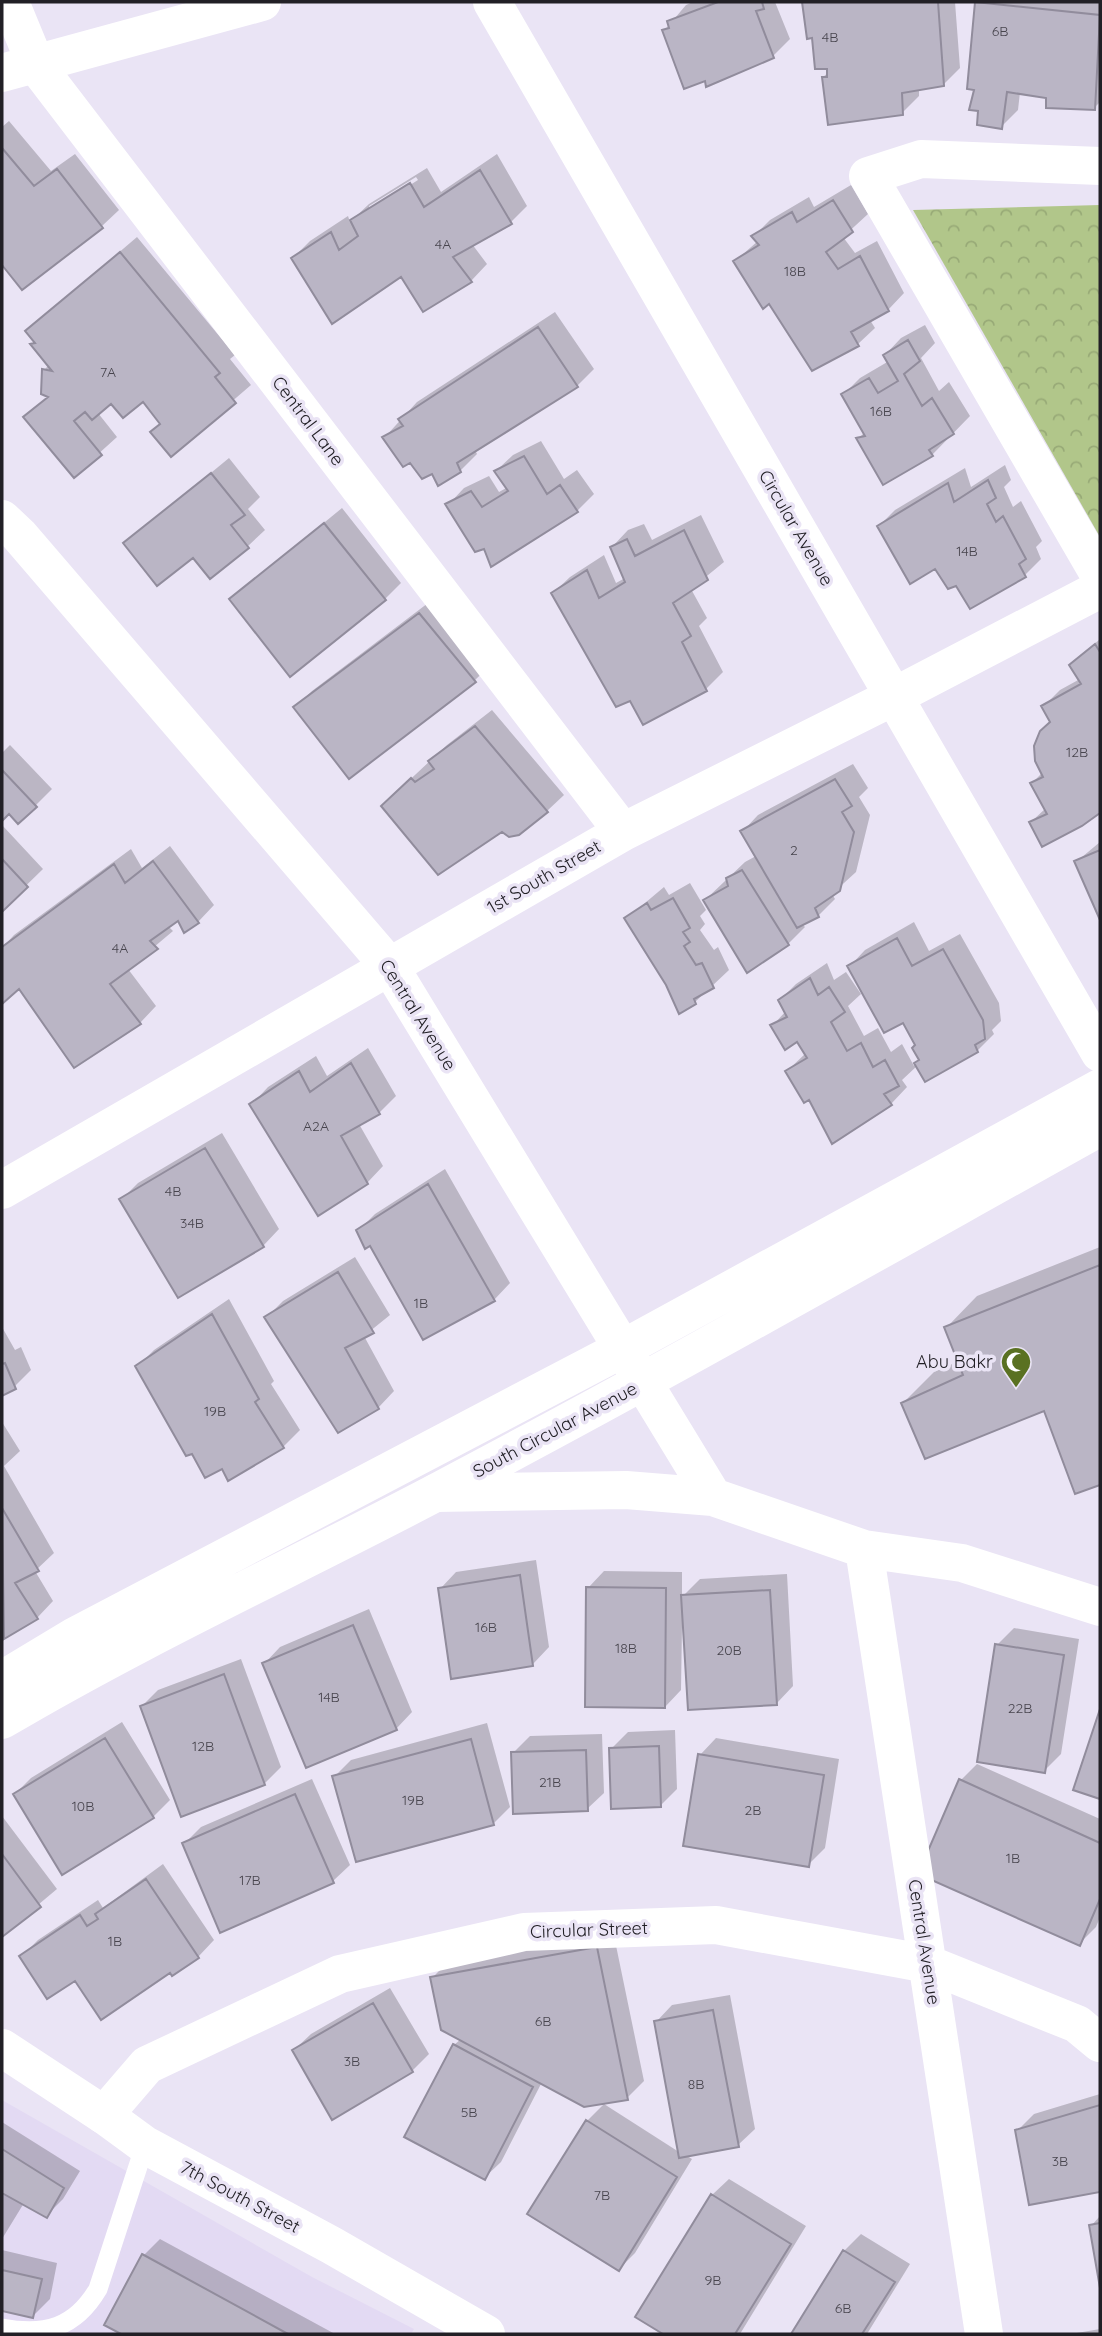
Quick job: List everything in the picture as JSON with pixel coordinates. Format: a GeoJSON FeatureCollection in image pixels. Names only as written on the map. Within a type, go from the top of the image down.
{"type":"FeatureCollection","features":[{"type":"Feature","properties":{"kind":"street","name":"Central Lane"},"geometry":{"type":"LineString","coordinates":[[10,2],[19,69],[623,832]]}},
{"type":"Feature","properties":{"kind":"street"},"geometry":{"type":"LineString","coordinates":[[19,69],[262,2]]}},
{"type":"Feature","properties":{"kind":"street","name":"Circular Avenue"},"geometry":{"type":"LineString","coordinates":[[492,2],[1100,1054]]}},
{"type":"Feature","properties":{"kind":"street"},"geometry":{"type":"LineString","coordinates":[[1100,166],[921,159],[868,176],[1100,576]]}},
{"type":"Feature","properties":{"kind":"street","name":"Central Avenue"},"geometry":{"type":"LineString","coordinates":[[2,519],[19,535],[390,967],[713,1497]]}},
{"type":"Feature","properties":{"kind":"street","name":"1st South Street"},"geometry":{"type":"LineString","coordinates":[[2,1190],[623,832],[893,697],[1100,589]]}},
{"type":"Feature","properties":{"kind":"street"},"geometry":{"type":"LineString","coordinates":[[2,1680],[75,1636],[622,1349],[1100,1088]]}},
{"type":"Feature","properties":{"kind":"street","name":"South Circular Avenue"},"geometry":{"type":"LineString","coordinates":[[2,1720],[93,1666],[436,1493],[644,1382],[1100,1126]]}},
{"type":"Feature","properties":{"kind":"street"},"geometry":{"type":"LineString","coordinates":[[436,1493],[626,1490],[713,1497],[864,1549],[962,1563],[1100,1608]]}},
{"type":"Feature","properties":{"kind":"street","name":"Central Avenue"},"geometry":{"type":"LineString","coordinates":[[864,1549],[984,2334]]}},
{"type":"Feature","properties":{"kind":"street","name":"Circular Street"},"geometry":{"type":"LineString","coordinates":[[104,2115],[148,2065],[340,1974],[524,1932],[716,1925],[928,1964],[1077,2024],[1100,2043]]}},
{"type":"Feature","properties":{"kind":"street","name":"7th South Street"},"geometry":{"type":"LineString","coordinates":[[2,2048],[145,2145],[331,2245],[486,2334]]}},
{"type":"Feature","properties":{"kind":"lane"},"geometry":{"type":"LineString","coordinates":[[2,2328],[25,2334],[48,2331],[70,2321],[88,2305],[98,2289],[145,2145]]}},
{"type":"Feature","properties":{"kind":"shaded area"},"geometry":{"type":"Polygon","coordinates":[[[2,2100],[312,2277],[414,2329],[411,2334],[2,2334],[2,2100]]]}},
{"type":"Feature","properties":{"kind":"green space"},"geometry":{"type":"Polygon","coordinates":[[[1100,205],[1100,537],[913,210],[1100,205]]]}},
{"type":"Feature","properties":{"kind":"building"},"geometry":{"type":"Polygon","coordinates":[[[718,2],[762,2],[764,9],[756,11],[774,58],[706,87],[705,81],[684,89],[662,30],[669,28],[667,21],[718,2]]]}},
{"type":"Feature","properties":{"kind":"building"},"geometry":{"type":"Polygon","coordinates":[[[802,2],[938,2],[944,86],[902,93],[903,115],[828,125],[822,77],[827,77],[827,69],[815,69],[812,38],[807,39],[802,2]]]}},
{"type":"Feature","properties":{"kind":"building"},"geometry":{"type":"Polygon","coordinates":[[[975,2],[1100,15],[1095,110],[1046,108],[1046,98],[1007,92],[1002,129],[977,125],[978,111],[969,110],[974,90],[967,89],[975,2]]]}},
{"type":"Feature","properties":{"kind":"building"},"geometry":{"type":"Polygon","coordinates":[[[2,148],[34,186],[57,169],[103,228],[22,290],[2,265],[2,148]]]}},
{"type":"Feature","properties":{"kind":"building"},"geometry":{"type":"Polygon","coordinates":[[[480,170],[512,224],[453,257],[472,282],[423,312],[401,277],[332,324],[291,258],[331,232],[339,250],[358,236],[350,220],[410,183],[424,207],[480,170]]]}},
{"type":"Feature","properties":{"kind":"building"},"geometry":{"type":"Polygon","coordinates":[[[833,200],[853,232],[826,252],[838,269],[860,256],[889,311],[851,332],[859,346],[812,371],[769,304],[763,309],[733,261],[759,245],[751,236],[792,212],[797,222],[833,200]]]}},
{"type":"Feature","properties":{"kind":"building"},"geometry":{"type":"Polygon","coordinates":[[[120,252],[220,373],[215,377],[236,403],[171,457],[150,432],[160,424],[143,402],[123,418],[111,404],[92,420],[85,412],[74,421],[102,455],[74,478],[23,417],[48,397],[41,394],[42,369],[52,371],[30,344],[35,343],[25,331],[120,252]]]}},
{"type":"Feature","properties":{"kind":"building"},"geometry":{"type":"Polygon","coordinates":[[[538,327],[578,387],[457,463],[461,472],[438,486],[432,474],[422,479],[410,463],[403,467],[382,437],[403,426],[398,419],[538,327]]]}},
{"type":"Feature","properties":{"kind":"building"},"geometry":{"type":"Polygon","coordinates":[[[908,340],[920,361],[904,374],[922,406],[932,398],[954,434],[929,450],[933,456],[883,485],[856,438],[865,436],[841,394],[869,378],[878,393],[898,381],[883,355],[908,340]]]}},
{"type":"Feature","properties":{"kind":"building"},"geometry":{"type":"Polygon","coordinates":[[[524,456],[547,494],[560,485],[578,512],[491,567],[484,549],[475,552],[445,504],[471,491],[482,507],[508,491],[494,471],[524,456]]]}},
{"type":"Feature","properties":{"kind":"building"},"geometry":{"type":"Polygon","coordinates":[[[211,473],[245,515],[231,525],[249,548],[210,579],[193,558],[157,586],[123,543],[211,473]]]}},
{"type":"Feature","properties":{"kind":"building"},"geometry":{"type":"Polygon","coordinates":[[[988,480],[996,498],[987,504],[996,522],[1003,516],[1026,559],[1019,564],[1026,577],[970,609],[956,586],[948,589],[935,569],[910,584],[877,526],[948,483],[954,502],[988,480]]]}},
{"type":"Feature","properties":{"kind":"building"},"geometry":{"type":"Polygon","coordinates":[[[324,523],[386,600],[290,677],[229,599],[324,523]]]}},
{"type":"Feature","properties":{"kind":"building"},"geometry":{"type":"Polygon","coordinates":[[[684,530],[708,580],[673,603],[691,636],[682,642],[707,691],[643,725],[630,701],[616,707],[551,593],[587,570],[599,598],[625,582],[610,547],[627,539],[635,556],[684,530]]]}},
{"type":"Feature","properties":{"kind":"building"},"geometry":{"type":"Polygon","coordinates":[[[419,613],[476,682],[349,779],[293,707],[419,613]]]}},
{"type":"Feature","properties":{"kind":"building"},"geometry":{"type":"Polygon","coordinates":[[[1095,644],[1100,652],[1100,813],[1082,826],[1042,847],[1029,822],[1047,814],[1030,783],[1043,777],[1035,761],[1034,746],[1040,731],[1050,722],[1041,706],[1081,684],[1069,665],[1095,644]]]}},
{"type":"Feature","properties":{"kind":"building"},"geometry":{"type":"Polygon","coordinates":[[[475,726],[548,812],[519,835],[509,837],[502,832],[438,875],[381,806],[411,778],[415,782],[434,769],[428,761],[475,726]]]}},
{"type":"Feature","properties":{"kind":"building"},"geometry":{"type":"Polygon","coordinates":[[[2,770],[37,807],[18,824],[9,814],[2,821],[2,770]]]}},
{"type":"Feature","properties":{"kind":"building"},"geometry":{"type":"Polygon","coordinates":[[[835,779],[852,806],[842,812],[854,832],[840,891],[815,908],[819,917],[797,928],[740,831],[835,779]]]}},
{"type":"Feature","properties":{"kind":"building"},"geometry":{"type":"Polygon","coordinates":[[[1100,850],[1100,920],[1074,861],[1100,850]]]}},
{"type":"Feature","properties":{"kind":"building"},"geometry":{"type":"Polygon","coordinates":[[[2,859],[28,887],[2,912],[2,859]]]}},
{"type":"Feature","properties":{"kind":"building"},"geometry":{"type":"Polygon","coordinates":[[[153,861],[199,923],[184,933],[178,921],[150,941],[158,949],[110,984],[141,1024],[74,1068],[19,989],[2,1004],[2,947],[114,864],[125,883],[153,861]]]}},
{"type":"Feature","properties":{"kind":"building"},"geometry":{"type":"Polygon","coordinates":[[[742,870],[789,945],[747,973],[703,900],[728,886],[726,878],[742,870]]]}},
{"type":"Feature","properties":{"kind":"building"},"geometry":{"type":"Polygon","coordinates":[[[673,898],[690,928],[683,932],[690,942],[684,946],[696,965],[702,963],[714,988],[694,999],[696,1004],[679,1014],[666,985],[624,918],[647,903],[651,910],[673,898]]]}},
{"type":"Feature","properties":{"kind":"building"},"geometry":{"type":"Polygon","coordinates":[[[897,938],[912,966],[943,949],[983,1020],[985,1039],[975,1045],[978,1052],[925,1082],[914,1063],[919,1060],[912,1048],[915,1045],[903,1023],[884,1033],[847,966],[897,938]]]}},
{"type":"Feature","properties":{"kind":"building"},"geometry":{"type":"Polygon","coordinates":[[[810,978],[818,995],[829,987],[845,1012],[831,1022],[847,1051],[861,1043],[873,1067],[885,1060],[899,1086],[884,1094],[892,1105],[832,1144],[809,1100],[804,1103],[785,1071],[807,1058],[797,1042],[785,1050],[770,1025],[787,1017],[778,1000],[810,978]]]}},
{"type":"Feature","properties":{"kind":"building"},"geometry":{"type":"Polygon","coordinates":[[[351,1063],[380,1114],[341,1136],[368,1184],[318,1216],[249,1104],[299,1071],[310,1092],[351,1063]]]}},
{"type":"Feature","properties":{"kind":"building"},"geometry":{"type":"Polygon","coordinates":[[[205,1148],[264,1247],[178,1298],[119,1199],[205,1148]]]}},
{"type":"Feature","properties":{"kind":"building"},"geometry":{"type":"Polygon","coordinates":[[[428,1184],[495,1301],[423,1340],[370,1246],[365,1249],[356,1230],[428,1184]]]}},
{"type":"Feature","properties":{"kind":"building","name":"Abu Bakr"},"geometry":{"type":"Polygon","coordinates":[[[1100,1265],[1100,1485],[1075,1494],[1044,1411],[925,1459],[901,1403],[963,1375],[944,1327],[1100,1265]]]}},
{"type":"Feature","properties":{"kind":"building"},"geometry":{"type":"Polygon","coordinates":[[[338,1272],[374,1333],[345,1348],[379,1409],[338,1433],[264,1317],[338,1272]]]}},
{"type":"Feature","properties":{"kind":"building"},"geometry":{"type":"Polygon","coordinates":[[[212,1314],[259,1399],[255,1402],[284,1448],[228,1481],[222,1469],[205,1478],[192,1454],[186,1456],[135,1366],[212,1314]]]}},
{"type":"Feature","properties":{"kind":"building"},"geometry":{"type":"Polygon","coordinates":[[[5,1363],[16,1389],[2,1396],[2,1364],[5,1363]]]}},
{"type":"Feature","properties":{"kind":"building"},"geometry":{"type":"Polygon","coordinates":[[[2,1508],[39,1571],[15,1583],[38,1619],[4,1639],[2,1508]]]}},
{"type":"Feature","properties":{"kind":"building"},"geometry":{"type":"Polygon","coordinates":[[[520,1575],[533,1666],[451,1679],[438,1588],[520,1575]]]}},
{"type":"Feature","properties":{"kind":"building"},"geometry":{"type":"Polygon","coordinates":[[[586,1587],[666,1588],[665,1708],[585,1707],[586,1587]]]}},
{"type":"Feature","properties":{"kind":"building"},"geometry":{"type":"Polygon","coordinates":[[[770,1590],[777,1705],[688,1710],[681,1595],[770,1590]]]}},
{"type":"Feature","properties":{"kind":"building"},"geometry":{"type":"Polygon","coordinates":[[[353,1625],[397,1730],[306,1768],[262,1663],[353,1625]]]}},
{"type":"Feature","properties":{"kind":"building"},"geometry":{"type":"Polygon","coordinates":[[[995,1644],[1064,1655],[1045,1773],[977,1762],[995,1644]]]}},
{"type":"Feature","properties":{"kind":"building"},"geometry":{"type":"Polygon","coordinates":[[[224,1674],[265,1785],[181,1817],[140,1706],[224,1674]]]}},
{"type":"Feature","properties":{"kind":"building"},"geometry":{"type":"Polygon","coordinates":[[[1100,1709],[1100,1799],[1073,1790],[1100,1709]]]}},
{"type":"Feature","properties":{"kind":"building"},"geometry":{"type":"Polygon","coordinates":[[[105,1738],[154,1818],[62,1875],[13,1794],[105,1738]]]}},
{"type":"Feature","properties":{"kind":"building"},"geometry":{"type":"Polygon","coordinates":[[[471,1739],[494,1825],[356,1862],[332,1776],[471,1739]]]}},
{"type":"Feature","properties":{"kind":"building"},"geometry":{"type":"Polygon","coordinates":[[[659,1746],[661,1807],[611,1809],[609,1748],[659,1746]]]}},
{"type":"Feature","properties":{"kind":"building"},"geometry":{"type":"Polygon","coordinates":[[[586,1750],[588,1811],[513,1814],[511,1752],[586,1750]]]}},
{"type":"Feature","properties":{"kind":"building"},"geometry":{"type":"Polygon","coordinates":[[[698,1754],[824,1775],[809,1867],[683,1846],[698,1754]]]}},
{"type":"Feature","properties":{"kind":"building"},"geometry":{"type":"Polygon","coordinates":[[[959,1779],[1100,1843],[1100,1899],[1080,1946],[918,1874],[959,1779]]]}},
{"type":"Feature","properties":{"kind":"building"},"geometry":{"type":"Polygon","coordinates":[[[295,1794],[334,1883],[220,1933],[182,1843],[295,1794]]]}},
{"type":"Feature","properties":{"kind":"building"},"geometry":{"type":"Polygon","coordinates":[[[2,1854],[41,1907],[2,1937],[2,1854]]]}},
{"type":"Feature","properties":{"kind":"building"},"geometry":{"type":"Polygon","coordinates":[[[146,1879],[199,1958],[172,1976],[170,1973],[101,2020],[75,1981],[47,1999],[19,1956],[80,1915],[87,1926],[98,1919],[95,1914],[146,1879]]]}},
{"type":"Feature","properties":{"kind":"building"},"geometry":{"type":"Polygon","coordinates":[[[597,1947],[628,2100],[584,2107],[441,2030],[430,1977],[597,1947]]]}},
{"type":"Feature","properties":{"kind":"building"},"geometry":{"type":"Polygon","coordinates":[[[373,2003],[413,2072],[332,2120],[292,2050],[373,2003]]]}},
{"type":"Feature","properties":{"kind":"building"},"geometry":{"type":"Polygon","coordinates":[[[713,2010],[739,2147],[679,2158],[654,2021],[713,2010]]]}},
{"type":"Feature","properties":{"kind":"building"},"geometry":{"type":"Polygon","coordinates":[[[453,2044],[533,2087],[485,2180],[404,2137],[453,2044]]]}},
{"type":"Feature","properties":{"kind":"building"},"geometry":{"type":"Polygon","coordinates":[[[1100,2105],[1100,2192],[1029,2205],[1015,2130],[1100,2105]]]}},
{"type":"Feature","properties":{"kind":"building"},"geometry":{"type":"Polygon","coordinates":[[[586,2120],[677,2177],[619,2271],[527,2214],[586,2120]]]}},
{"type":"Feature","properties":{"kind":"building"},"geometry":{"type":"Polygon","coordinates":[[[2,2149],[64,2188],[47,2218],[2,2193],[2,2149]]]}},
{"type":"Feature","properties":{"kind":"building"},"geometry":{"type":"Polygon","coordinates":[[[711,2194],[791,2244],[735,2334],[663,2334],[635,2317],[711,2194]]]}},
{"type":"Feature","properties":{"kind":"building"},"geometry":{"type":"Polygon","coordinates":[[[1100,2223],[1100,2288],[1089,2225],[1100,2223]]]}},
{"type":"Feature","properties":{"kind":"building"},"geometry":{"type":"Polygon","coordinates":[[[843,2250],[895,2282],[862,2334],[791,2334],[843,2250]]]}},
{"type":"Feature","properties":{"kind":"building"},"geometry":{"type":"Polygon","coordinates":[[[142,2254],[288,2334],[121,2334],[104,2325],[142,2254]]]}},
{"type":"Feature","properties":{"kind":"building"},"geometry":{"type":"Polygon","coordinates":[[[2,2270],[42,2279],[33,2318],[2,2311],[2,2270]]]}},
{"type":"Feature","properties":{"kind":"place","name":"Abu Bakr"},"geometry":{"type":"Point","coordinates":[1016,1389]}}]}
